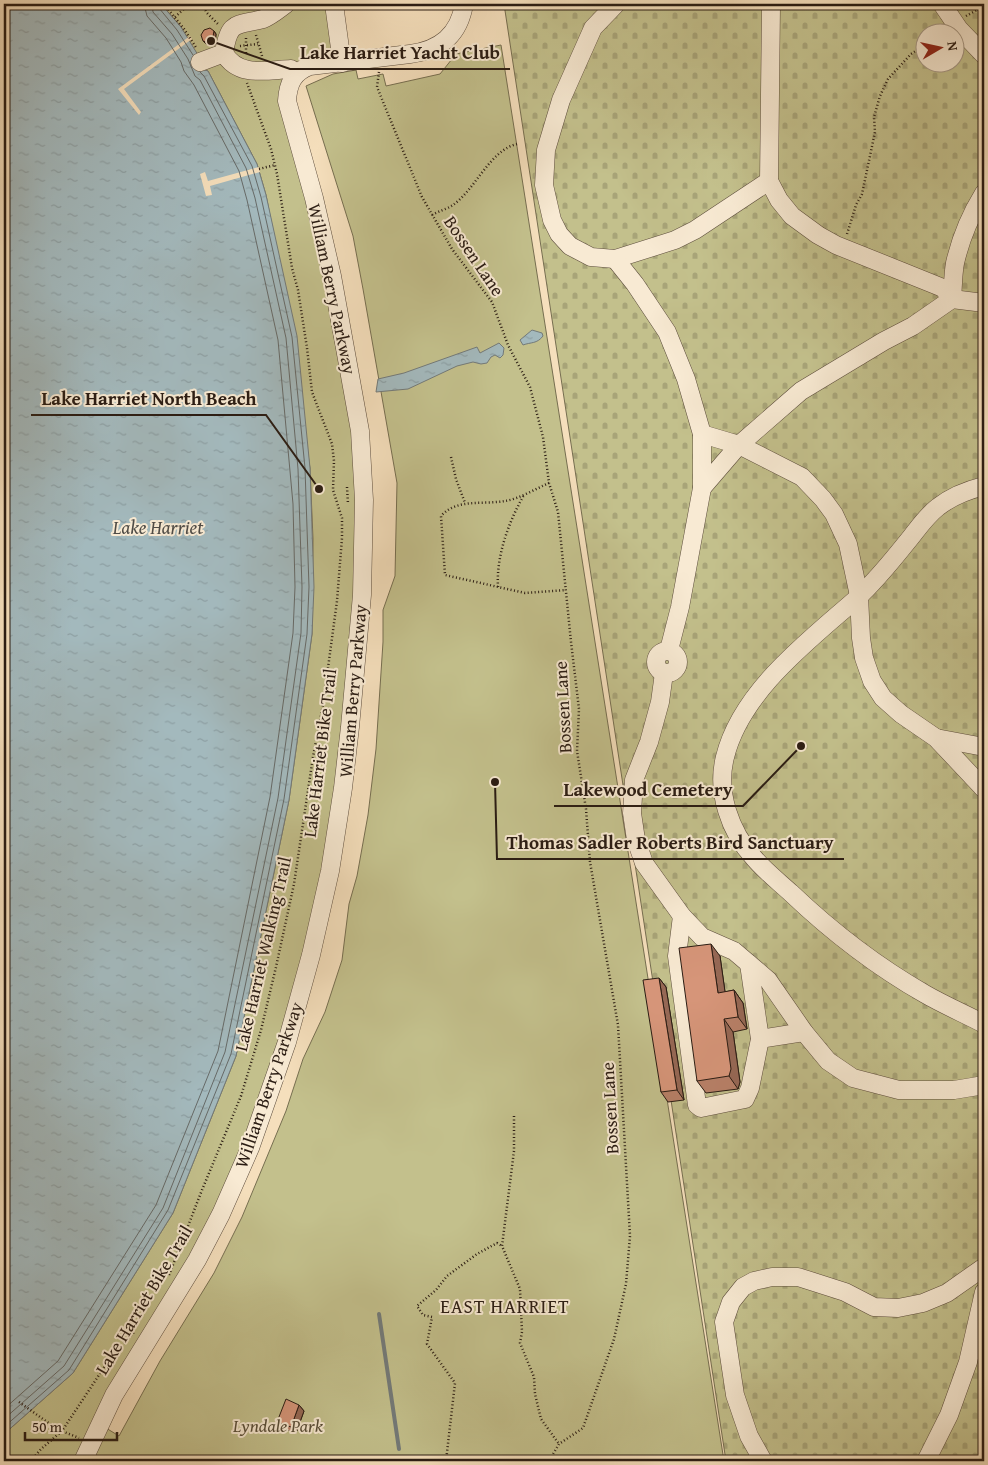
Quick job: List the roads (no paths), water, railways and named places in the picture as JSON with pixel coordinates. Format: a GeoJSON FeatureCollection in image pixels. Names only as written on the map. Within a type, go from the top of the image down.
{"type":"FeatureCollection","features":[{"type":"Feature","properties":{"kind":"street"},"geometry":{"type":"LineString","coordinates":[[286,4],[250,25],[238,24],[231,31],[226,40],[229,50],[228,60],[234,66],[246,71],[291,69],[296,73],[310,66],[424,52],[438,46],[448,38],[463,11],[464,4]]}},
{"type":"Feature","properties":{"kind":"street"},"geometry":{"type":"LineString","coordinates":[[334,4],[342,63]]}},
{"type":"Feature","properties":{"kind":"street"},"geometry":{"type":"LineString","coordinates":[[616,4],[594,28],[561,100],[546,150],[544,185],[552,220],[559,234],[570,246],[591,257],[615,259],[675,240],[695,230],[769,181]]}},
{"type":"Feature","properties":{"kind":"street"},"geometry":{"type":"LineString","coordinates":[[942,4],[959,29],[984,55]]}},
{"type":"Feature","properties":{"kind":"street"},"geometry":{"type":"LineString","coordinates":[[770,5],[769,181],[779,200],[792,216],[818,235],[842,247],[944,288],[952,298],[984,303]]}},
{"type":"Feature","properties":{"kind":"street"},"geometry":{"type":"LineString","coordinates":[[200,58],[229,50]]}},
{"type":"Feature","properties":{"kind":"street","name":"William Berry Parkway"},"geometry":{"type":"LineString","coordinates":[[80,1454],[197,1260],[221,1214],[250,1148],[287,1042],[311,954],[330,871],[343,788],[362,595],[364,500],[360,431],[332,276],[314,198],[287,101],[288,90],[296,73]]}},
{"type":"Feature","properties":{"kind":"street"},"geometry":{"type":"LineString","coordinates":[[702,488],[739,446],[801,391],[884,341],[913,326],[952,298],[955,264],[965,231],[984,192]]}},
{"type":"Feature","properties":{"kind":"street"},"geometry":{"type":"LineString","coordinates":[[615,259],[635,284],[666,332],[686,378],[702,434],[702,488],[680,607],[669,650],[659,654],[656,661],[658,668],[664,673],[660,702],[649,742],[634,780],[632,813],[636,840],[644,863],[682,916],[702,937],[734,951],[768,980],[804,1032],[828,1061],[853,1078],[899,1090],[954,1090],[984,1085]]}},
{"type":"Feature","properties":{"kind":"street"},"geometry":{"type":"LineString","coordinates":[[702,434],[739,446],[802,477],[823,499],[834,514],[848,544],[859,596],[864,658],[872,681],[884,698],[901,714],[936,738],[984,789]]}},
{"type":"Feature","properties":{"kind":"street"},"geometry":{"type":"LineString","coordinates":[[984,486],[964,491],[940,505],[859,596],[783,664],[766,682],[740,722],[725,755],[721,776],[726,810],[741,840],[754,858],[823,924],[867,957],[925,994],[984,1024]]}},
{"type":"Feature","properties":{"kind":"street"},"geometry":{"type":"LineString","coordinates":[[936,738],[984,748]]}},
{"type":"Feature","properties":{"kind":"street"},"geometry":{"type":"LineString","coordinates":[[682,916],[678,956],[697,1105],[702,1108],[745,1099],[750,1088],[760,1040],[749,964]]}},
{"type":"Feature","properties":{"kind":"street"},"geometry":{"type":"LineString","coordinates":[[760,1040],[804,1032]]}},
{"type":"Feature","properties":{"kind":"street"},"geometry":{"type":"LineString","coordinates":[[763,1461],[749,1436],[735,1395],[724,1322],[731,1302],[742,1287],[754,1281],[772,1277],[798,1277],[845,1292],[874,1307],[898,1308],[923,1303],[947,1292],[984,1267]]}},
{"type":"Feature","properties":{"kind":"street"},"geometry":{"type":"LineString","coordinates":[[926,1461],[949,1415],[962,1380],[984,1292]]}},
{"type":"Feature","properties":{"kind":"water","name":"Lake Harriet"},"geometry":{"type":"Polygon","coordinates":[[[4,4],[161,4],[181,27],[205,70],[208,71],[257,164],[266,195],[297,336],[310,468],[314,587],[312,634],[289,800],[236,1056],[173,1213],[73,1373],[4,1434],[4,4]]]}},
{"type":"Feature","properties":{"kind":"water"},"geometry":{"type":"Polygon","coordinates":[[[972,4],[984,4],[984,18],[972,4]]]}},
{"type":"Feature","properties":{"kind":"water"},"geometry":{"type":"Polygon","coordinates":[[[532,330],[542,333],[543,336],[536,342],[523,345],[520,340],[532,330]]]}},
{"type":"Feature","properties":{"kind":"water"},"geometry":{"type":"Polygon","coordinates":[[[499,343],[504,348],[503,355],[500,358],[495,355],[487,363],[473,362],[457,366],[408,389],[376,392],[378,379],[404,373],[477,347],[480,353],[499,343]]]}},
{"type":"Feature","properties":{"kind":"waterway"},"geometry":{"type":"LineString","coordinates":[[379,1314],[399,1449]]}},
{"type":"Feature","properties":{"kind":"place","name":"Lake Harriet Yacht Club"},"geometry":{"type":"Point","coordinates":[211,41]}},
{"type":"Feature","properties":{"kind":"place","name":"Lake Harriet North Beach"},"geometry":{"type":"Point","coordinates":[319,489]}},
{"type":"Feature","properties":{"kind":"place","name":"Lakewood Cemetery"},"geometry":{"type":"Point","coordinates":[801,746]}},
{"type":"Feature","properties":{"kind":"place","name":"Thomas Sadler Roberts Bird Sanctuary"},"geometry":{"type":"Point","coordinates":[495,782]}},
{"type":"Feature","properties":{"kind":"district","name":"EAST HARRIET"},"geometry":{"type":"Point","coordinates":[505,1306]}},
{"type":"Feature","properties":{"kind":"park label","name":"Lyndale Park"},"geometry":{"type":"Point","coordinates":[278,1426]}}]}
